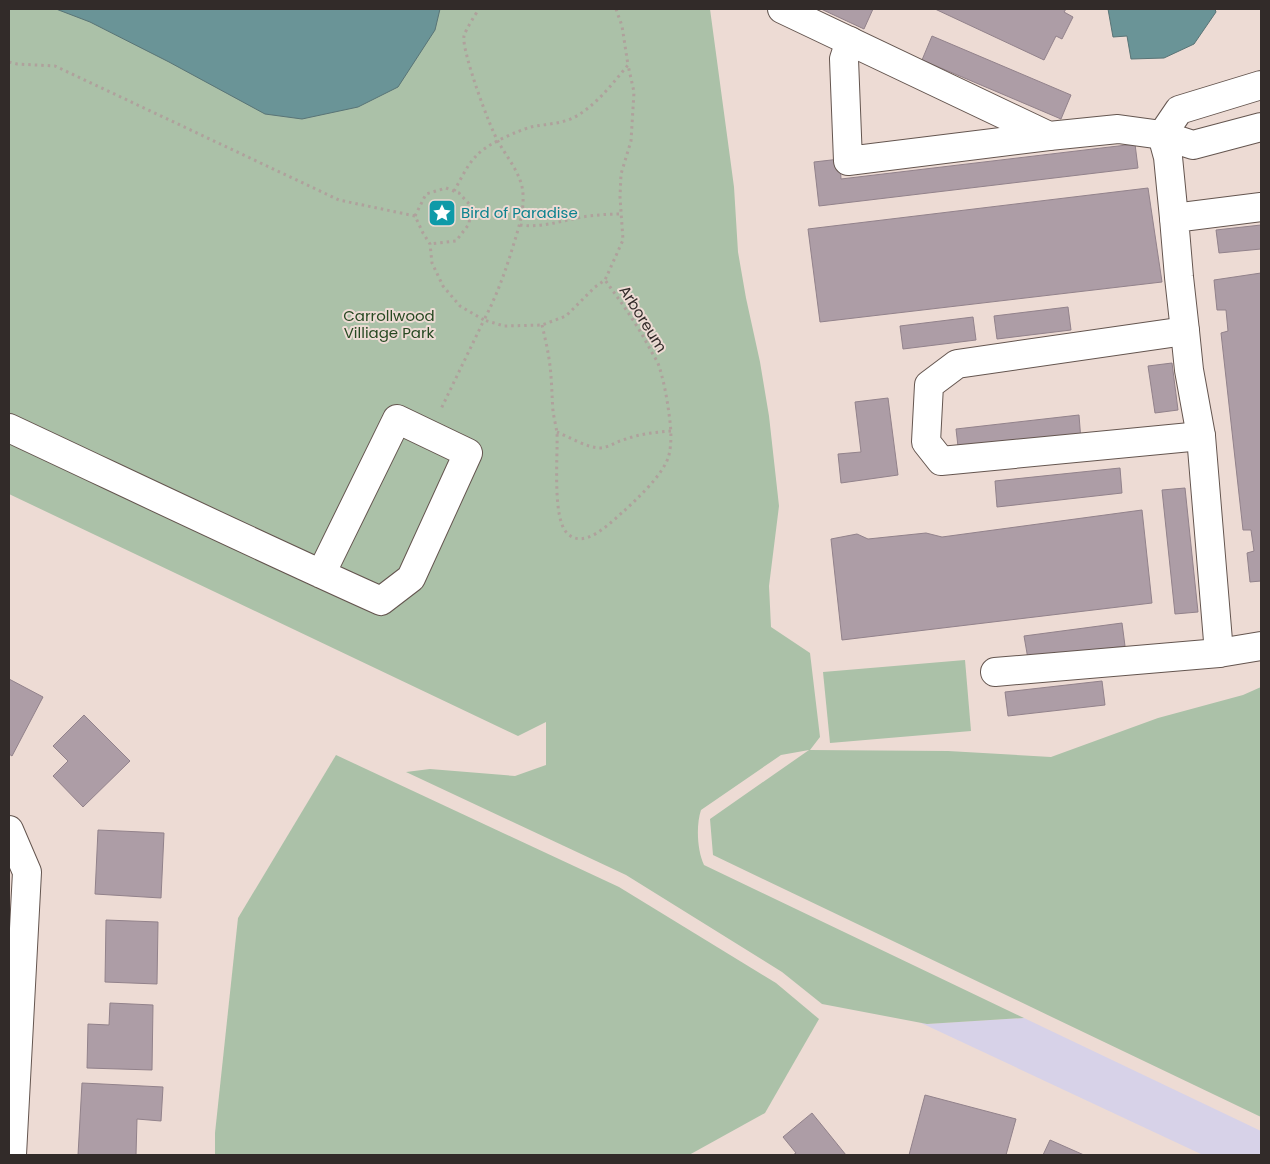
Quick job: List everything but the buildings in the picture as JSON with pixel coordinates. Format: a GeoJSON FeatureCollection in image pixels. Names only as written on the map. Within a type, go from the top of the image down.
{"type":"FeatureCollection","features":[{"type":"Feature","properties":{"kind":"street"},"geometry":{"type":"LineString","coordinates":[[782,9],[1049,136]]}},
{"type":"Feature","properties":{"kind":"street"},"geometry":{"type":"LineString","coordinates":[[850,41],[844,60],[848,161],[1118,129],[1162,135],[1193,145],[1261,127]]}},
{"type":"Feature","properties":{"kind":"street"},"geometry":{"type":"LineString","coordinates":[[1219,652],[1201,436],[1188,370],[1186,331],[1178,277],[1168,157],[1162,135],[1179,110],[1261,85]]}},
{"type":"Feature","properties":{"kind":"street"},"geometry":{"type":"LineString","coordinates":[[1174,218],[1261,207]]}},
{"type":"Feature","properties":{"kind":"street"},"geometry":{"type":"LineString","coordinates":[[1186,331],[957,364],[929,385],[926,442],[941,461],[1201,436]]}},
{"type":"Feature","properties":{"kind":"street"},"geometry":{"type":"LineString","coordinates":[[9,428],[321,574],[381,602],[411,578],[468,453],[397,420],[321,574]]}},
{"type":"Feature","properties":{"kind":"street"},"geometry":{"type":"LineString","coordinates":[[995,672],[1219,652],[1261,646]]}},
{"type":"Feature","properties":{"kind":"street"},"geometry":{"type":"LineString","coordinates":[[9,830],[27,872],[12,1155]]}},
{"type":"Feature","properties":{"kind":"path"},"geometry":{"type":"LineString","coordinates":[[429,434],[500,287],[520,225],[523,200],[521,184],[514,167],[498,141],[484,111],[465,50],[464,36],[478,9]]}},
{"type":"Feature","properties":{"kind":"path"},"geometry":{"type":"LineString","coordinates":[[415,216],[430,244],[432,264],[443,286],[460,306],[484,320],[504,326],[542,325],[566,316],[595,286],[605,280],[623,240],[620,197],[621,174],[631,141],[634,92],[622,26],[616,9]]}},
{"type":"Feature","properties":{"kind":"path"},"geometry":{"type":"LineString","coordinates":[[9,62],[55,66],[339,200],[415,216]]}},
{"type":"Feature","properties":{"kind":"path"},"geometry":{"type":"LineString","coordinates":[[454,191],[477,155],[514,133],[572,118],[589,108],[628,65]]}},
{"type":"Feature","properties":{"kind":"path"},"geometry":{"type":"LineString","coordinates":[[415,216],[426,194],[446,188],[459,194],[471,206],[469,224],[456,241],[430,244]]}},
{"type":"Feature","properties":{"kind":"path"},"geometry":{"type":"LineString","coordinates":[[520,225],[539,226],[596,215],[621,214]]}},
{"type":"Feature","properties":{"kind":"path","name":"Arboreum"},"geometry":{"type":"LineString","coordinates":[[542,325],[551,375],[553,410],[557,432],[556,474],[558,508],[562,525],[567,534],[578,539],[591,537],[607,526],[650,485],[669,456],[671,431],[667,397],[658,365],[642,334],[605,280]]}},
{"type":"Feature","properties":{"kind":"path"},"geometry":{"type":"LineString","coordinates":[[557,432],[600,448],[616,444],[625,439],[654,432],[671,431]]}},
{"type":"Feature","properties":{"kind":"shaded area"},"geometry":{"type":"Polygon","coordinates":[[[1024,1018],[1261,1131],[1261,1155],[1203,1155],[919,1022],[927,1024],[1024,1018]]]}},
{"type":"Feature","properties":{"kind":"green space","name":"Carrollwood Villiage Park"},"geometry":{"type":"Polygon","coordinates":[[[9,9],[710,9],[734,187],[738,252],[769,416],[779,506],[769,586],[771,627],[810,653],[820,737],[810,750],[948,751],[1051,757],[1158,718],[1243,695],[1261,687],[1261,1117],[713,855],[710,819],[809,750],[781,755],[701,810],[698,823],[698,838],[704,865],[1024,1018],[927,1024],[822,1004],[782,972],[626,875],[406,772],[430,769],[515,776],[546,765],[546,722],[518,736],[9,494],[9,9]]]}},
{"type":"Feature","properties":{"kind":"green space"},"geometry":{"type":"Polygon","coordinates":[[[965,660],[971,731],[830,743],[823,672],[965,660]]]}},
{"type":"Feature","properties":{"kind":"green space"},"geometry":{"type":"Polygon","coordinates":[[[336,755],[619,887],[776,983],[819,1019],[765,1113],[689,1155],[215,1155],[215,1133],[238,918],[336,755]]]}},
{"type":"Feature","properties":{"kind":"water"},"geometry":{"type":"Polygon","coordinates":[[[56,9],[440,9],[435,30],[398,87],[358,107],[302,119],[265,114],[90,22],[56,9]]]}},
{"type":"Feature","properties":{"kind":"water"},"geometry":{"type":"Polygon","coordinates":[[[1108,9],[1215,9],[1216,12],[1194,44],[1164,58],[1131,59],[1127,36],[1113,37],[1108,9]]]}},
{"type":"Feature","properties":{"kind":"place","name":"Bird of Paradise"},"geometry":{"type":"Point","coordinates":[442,213]}}]}
